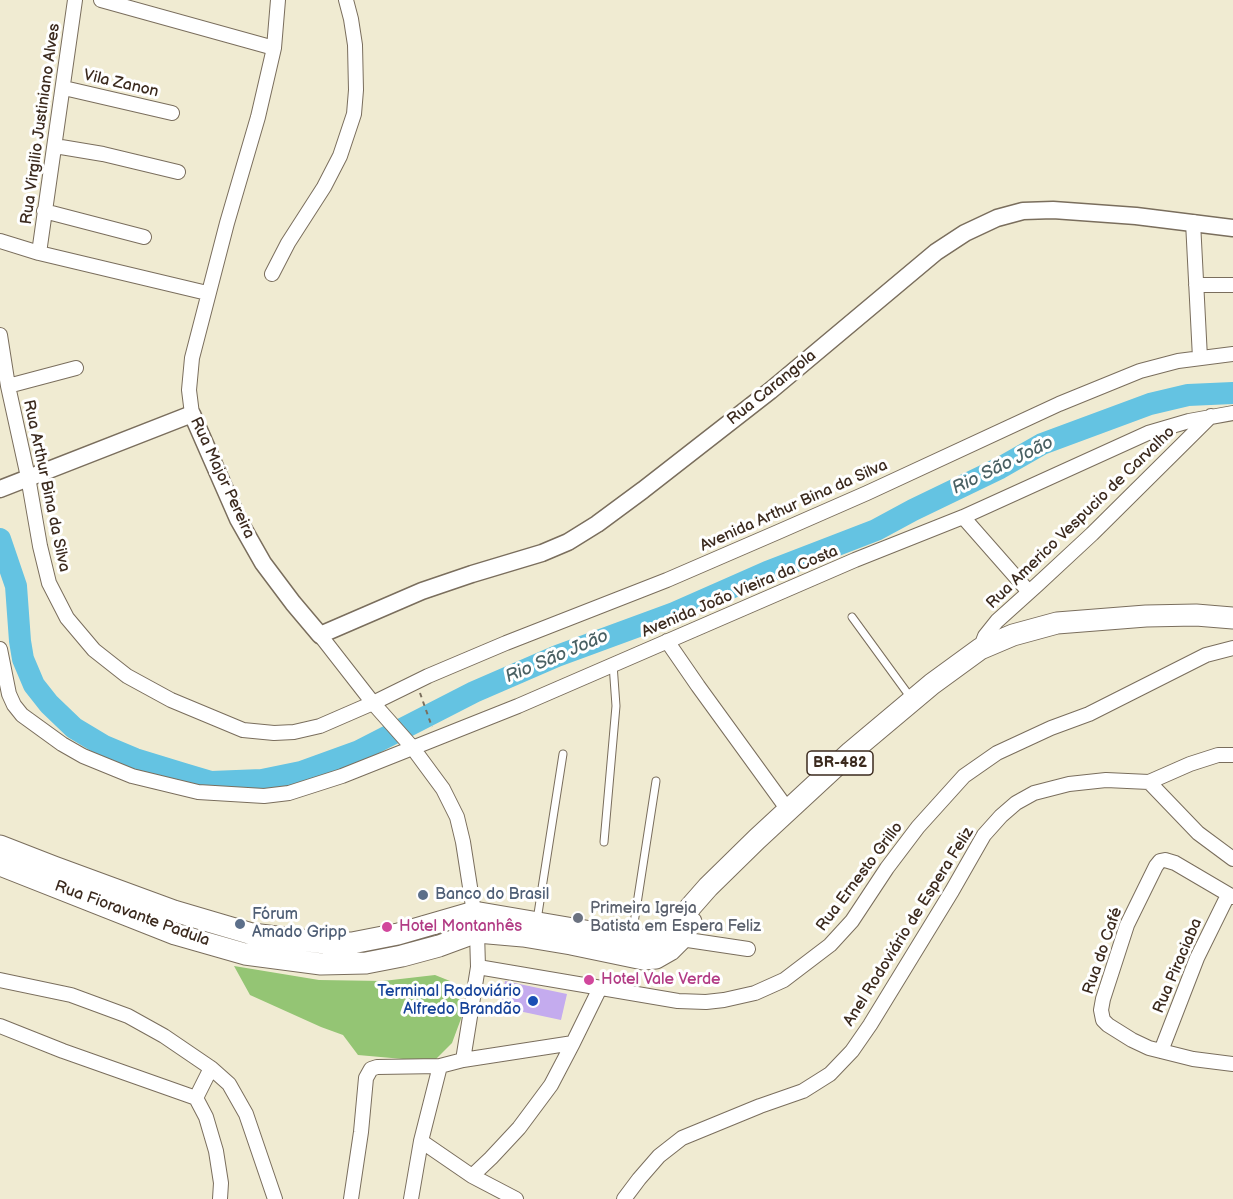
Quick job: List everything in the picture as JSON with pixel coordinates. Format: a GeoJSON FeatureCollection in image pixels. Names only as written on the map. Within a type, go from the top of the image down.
{"type":"FeatureCollection","features":[{"type":"Feature","properties":{"kind":"highway","name":"BR-482"},"geometry":{"type":"LineString","coordinates":[[476,922],[536,922],[632,938],[656,938],[668,932],[708,887],[851,752],[932,684],[980,649],[1013,635],[1057,623],[1166,615],[1233,618]]}},
{"type":"Feature","properties":{"kind":"highway","name":"Rua Fioravante Padula"},"geometry":{"type":"LineString","coordinates":[[0,846],[174,911],[252,934],[325,943],[352,942],[476,922]]}},
{"type":"Feature","properties":{"kind":"highway","name":"Rua Fioravante Padula"},"geometry":{"type":"LineString","coordinates":[[0,865],[175,933],[245,954],[321,964],[366,963],[411,954],[439,946],[476,922]]}},
{"type":"Feature","properties":{"kind":"highway","name":"BR-482"},"geometry":{"type":"LineString","coordinates":[[476,922],[523,936],[643,959],[656,958],[670,950],[681,939],[690,926],[708,887]]}},
{"type":"Feature","properties":{"kind":"street","name":"Rua Virgilio Justiniano Alves"},"geometry":{"type":"LineString","coordinates":[[39,253],[75,0]]}},
{"type":"Feature","properties":{"kind":"street"},"geometry":{"type":"LineString","coordinates":[[101,0],[274,48]]}},
{"type":"Feature","properties":{"kind":"street"},"geometry":{"type":"LineString","coordinates":[[272,274],[340,156],[354,114],[355,45],[345,0]]}},
{"type":"Feature","properties":{"kind":"street","name":"Rua Major Pereira"},"geometry":{"type":"LineString","coordinates":[[279,3],[274,48],[258,117],[207,293],[192,358],[189,390],[192,414],[238,519],[263,563],[373,704],[410,744],[443,789],[457,817],[464,842],[476,922]]}},
{"type":"Feature","properties":{"kind":"street","name":"Vila Zanon"},"geometry":{"type":"LineString","coordinates":[[64,88],[172,113]]}},
{"type":"Feature","properties":{"kind":"street"},"geometry":{"type":"LineString","coordinates":[[55,146],[103,154],[178,172]]}},
{"type":"Feature","properties":{"kind":"street","name":"Rua Carangola"},"geometry":{"type":"LineString","coordinates":[[320,635],[422,591],[542,553],[568,542],[597,524],[770,391],[936,252],[965,233],[997,218],[1023,211],[1053,210],[1136,216],[1233,228]]}},
{"type":"Feature","properties":{"kind":"street"},"geometry":{"type":"LineString","coordinates":[[44,211],[144,237]]}},
{"type":"Feature","properties":{"kind":"street"},"geometry":{"type":"LineString","coordinates":[[1193,222],[1200,358]]}},
{"type":"Feature","properties":{"kind":"street"},"geometry":{"type":"LineString","coordinates":[[0,241],[39,253],[207,293]]}},
{"type":"Feature","properties":{"kind":"street"},"geometry":{"type":"LineString","coordinates":[[1196,285],[1233,285]]}},
{"type":"Feature","properties":{"kind":"street","name":"Rua Arthur Bina da Silva"},"geometry":{"type":"LineString","coordinates":[[0,335],[8,386],[49,583],[67,618],[94,650],[127,676],[171,700],[243,730],[294,732],[320,726],[373,704]]}},
{"type":"Feature","properties":{"kind":"street","name":"Avenida Arthur Bina da Silva"},"geometry":{"type":"LineString","coordinates":[[373,704],[447,668],[667,580],[867,493],[1048,409],[1140,371],[1178,361],[1233,354]]}},
{"type":"Feature","properties":{"kind":"street"},"geometry":{"type":"LineString","coordinates":[[8,386],[76,368]]}},
{"type":"Feature","properties":{"kind":"street","name":"Avenida João Vieira da Costa"},"geometry":{"type":"LineString","coordinates":[[0,649],[9,694],[14,705],[22,715],[83,756],[132,776],[198,792],[264,796],[289,793],[342,776],[410,744],[518,706],[855,560],[963,517],[1148,433],[1189,421],[1233,413]]}},
{"type":"Feature","properties":{"kind":"street"},"geometry":{"type":"LineString","coordinates":[[0,488],[192,414]]}},
{"type":"Feature","properties":{"kind":"street","name":"Rua Americo Vespucio de Carvalho"},"geometry":{"type":"LineString","coordinates":[[980,649],[991,627],[1092,534],[1211,416]]}},
{"type":"Feature","properties":{"kind":"street"},"geometry":{"type":"LineString","coordinates":[[963,517],[1029,592]]}},
{"type":"Feature","properties":{"kind":"street"},"geometry":{"type":"LineString","coordinates":[[667,641],[788,810]]}},
{"type":"Feature","properties":{"kind":"street","name":"Rua Ernesto Grillo"},"geometry":{"type":"LineString","coordinates":[[478,967],[678,1001],[706,1002],[755,993],[784,980],[830,945],[852,921],[887,868],[918,827],[964,776],[997,753],[1051,728],[1089,714],[1206,655],[1233,648]]}},
{"type":"Feature","properties":{"kind":"street"},"geometry":{"type":"LineString","coordinates":[[1233,755],[1218,756],[1190,764],[1149,782],[1198,833],[1233,859]]}},
{"type":"Feature","properties":{"kind":"street","name":"Anel Rodoviário de Espera Feliz"},"geometry":{"type":"LineString","coordinates":[[624,1199],[659,1156],[682,1138],[803,1091],[830,1074],[852,1051],[870,1025],[984,835],[1016,803],[1034,794],[1069,784],[1106,780],[1149,782]]}},
{"type":"Feature","properties":{"kind":"street","name":"Rua do Café"},"geometry":{"type":"LineString","coordinates":[[1231,896],[1175,863],[1160,861],[1127,925],[1101,1010],[1103,1020],[1117,1031],[1149,1048],[1193,1059],[1233,1064]]}},
{"type":"Feature","properties":{"kind":"street","name":"Rua Piraciaba"},"geometry":{"type":"LineString","coordinates":[[1161,1051],[1197,958],[1231,896]]}},
{"type":"Feature","properties":{"kind":"street"},"geometry":{"type":"LineString","coordinates":[[463,1059],[478,967],[476,922]]}},
{"type":"Feature","properties":{"kind":"street"},"geometry":{"type":"LineString","coordinates":[[681,939],[748,949]]}},
{"type":"Feature","properties":{"kind":"street"},"geometry":{"type":"LineString","coordinates":[[0,980],[70,995],[128,1016],[164,1036],[211,1068],[229,1084],[246,1114],[275,1199]]}},
{"type":"Feature","properties":{"kind":"street"},"geometry":{"type":"LineString","coordinates":[[472,1176],[519,1128],[551,1084],[600,988]]}},
{"type":"Feature","properties":{"kind":"street"},"geometry":{"type":"LineString","coordinates":[[0,1026],[72,1055],[196,1098],[206,1117],[216,1151],[221,1183],[220,1199]]}},
{"type":"Feature","properties":{"kind":"street"},"geometry":{"type":"LineString","coordinates":[[351,1199],[366,1078],[371,1069],[440,1066],[463,1059],[573,1043]]}},
{"type":"Feature","properties":{"kind":"street"},"geometry":{"type":"LineString","coordinates":[[411,1199],[440,1066]]}},
{"type":"Feature","properties":{"kind":"street"},"geometry":{"type":"LineString","coordinates":[[196,1098],[211,1068]]}},
{"type":"Feature","properties":{"kind":"street"},"geometry":{"type":"LineString","coordinates":[[422,1142],[472,1176],[516,1199]]}},
{"type":"Feature","properties":{"kind":"lane"},"geometry":{"type":"LineString","coordinates":[[852,617],[913,700]]}},
{"type":"Feature","properties":{"kind":"lane"},"geometry":{"type":"LineString","coordinates":[[604,842],[616,706],[613,664]]}},
{"type":"Feature","properties":{"kind":"lane"},"geometry":{"type":"LineString","coordinates":[[536,922],[563,754]]}},
{"type":"Feature","properties":{"kind":"lane"},"geometry":{"type":"LineString","coordinates":[[632,938],[656,781]]}},
{"type":"Feature","properties":{"kind":"path"},"geometry":{"type":"LineString","coordinates":[[420,695],[431,725]]}},
{"type":"Feature","properties":{"kind":"green space"},"geometry":{"type":"Polygon","coordinates":[[[234,966],[319,980],[383,981],[435,975],[450,981],[461,995],[462,1016],[452,1043],[436,1059],[358,1055],[343,1035],[250,995],[234,966]]]}},
{"type":"Feature","properties":{"kind":"building","name":"Terminal Rodoviário Alfredo Brandão"},"geometry":{"type":"Polygon","coordinates":[[[505,981],[567,994],[561,1020],[500,1007],[505,981]]]}},
{"type":"Feature","properties":{"kind":"waterway","name":"Rio São João"},"geometry":{"type":"LineString","coordinates":[[0,539],[16,586],[23,659],[34,685],[49,704],[74,728],[104,746],[135,759],[211,782],[262,780],[301,772],[359,751],[474,692],[557,656],[674,613],[767,572],[876,530],[1000,468],[1042,444],[1150,404],[1188,395],[1233,393]]}},
{"type":"Feature","properties":{"kind":"place","name":"Banco do Brasil"},"geometry":{"type":"Point","coordinates":[423,895]}},
{"type":"Feature","properties":{"kind":"place","name":"Primeira Igreja Batista em Espera Feliz"},"geometry":{"type":"Point","coordinates":[578,918]}},
{"type":"Feature","properties":{"kind":"place","name":"Fórum Amado Gripp"},"geometry":{"type":"Point","coordinates":[240,924]}},
{"type":"Feature","properties":{"kind":"place","name":"Hotel Montanhês"},"geometry":{"type":"Point","coordinates":[387,927]}},
{"type":"Feature","properties":{"kind":"place","name":"Hotel Vale Verde"},"geometry":{"type":"Point","coordinates":[589,980]}},
{"type":"Feature","properties":{"kind":"place","name":"Terminal Rodoviário Alfredo Brandão"},"geometry":{"type":"Point","coordinates":[533,1001]}}]}
